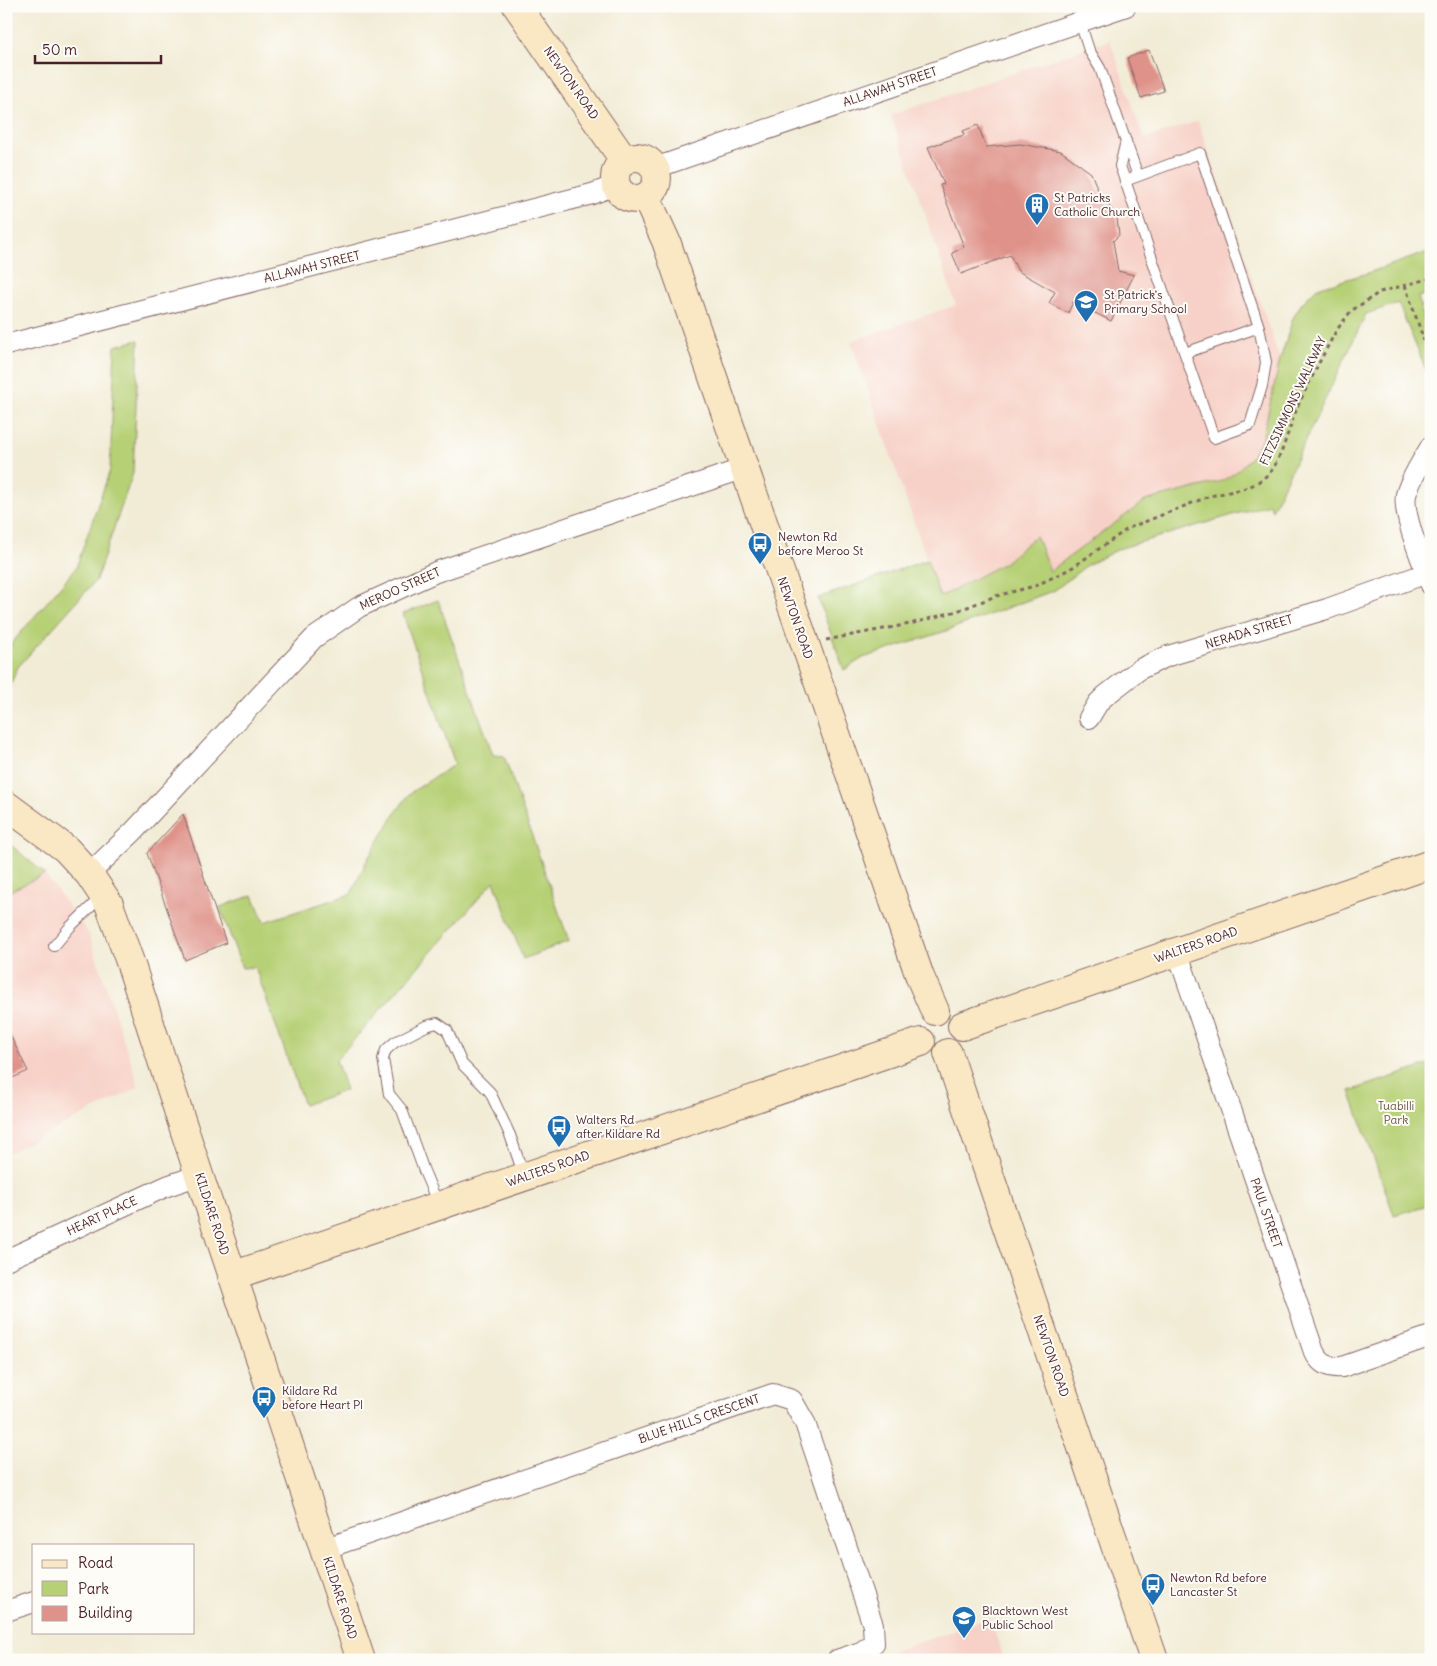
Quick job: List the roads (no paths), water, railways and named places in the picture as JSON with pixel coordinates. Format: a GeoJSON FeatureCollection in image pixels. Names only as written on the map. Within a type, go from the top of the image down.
{"type":"FeatureCollection","features":[{"type":"Feature","properties":{"kind":"main road","name":"NEWTON ROAD"},"geometry":{"type":"LineString","coordinates":[[517,6],[624,160]]}},
{"type":"Feature","properties":{"kind":"main road"},"geometry":{"type":"LineString","coordinates":[[630,157],[643,158],[655,168],[658,177],[657,183],[651,194],[646,198],[632,199],[620,192],[616,185],[616,171],[624,160],[630,157]]}},
{"type":"Feature","properties":{"kind":"main road","name":"NEWTON ROAD"},"geometry":{"type":"LineString","coordinates":[[646,198],[666,240],[913,959],[935,1011]]}},
{"type":"Feature","properties":{"kind":"main road","name":"KILDARE ROAD"},"geometry":{"type":"LineString","coordinates":[[6,805],[66,849],[109,904],[130,962],[198,1175],[361,1660]]}},
{"type":"Feature","properties":{"kind":"main road","name":"WALTERS ROAD"},"geometry":{"type":"LineString","coordinates":[[962,1026],[1431,864]]}},
{"type":"Feature","properties":{"kind":"main road"},"geometry":{"type":"LineString","coordinates":[[935,1011],[948,1012],[959,1020],[962,1026],[958,1046],[948,1053],[935,1054],[929,1051],[921,1042],[919,1029],[921,1023],[924,1018],[935,1011]]}},
{"type":"Feature","properties":{"kind":"main road","name":"WALTERS ROAD"},"geometry":{"type":"LineString","coordinates":[[232,1276],[921,1042]]}},
{"type":"Feature","properties":{"kind":"main road","name":"NEWTON ROAD"},"geometry":{"type":"LineString","coordinates":[[948,1053],[1154,1660]]}},
{"type":"Feature","properties":{"kind":"street","name":"ALLAWAH STREET"},"geometry":{"type":"LineString","coordinates":[[655,168],[1126,6]]}},
{"type":"Feature","properties":{"kind":"street","name":"ALLAWAH STREET"},"geometry":{"type":"LineString","coordinates":[[6,344],[582,197],[616,185]]}},
{"type":"Feature","properties":{"kind":"street"},"geometry":{"type":"LineString","coordinates":[[1429,579],[1408,520],[1405,503],[1408,488],[1431,446]]}},
{"type":"Feature","properties":{"kind":"street","name":"MEROO STREET"},"geometry":{"type":"LineString","coordinates":[[96,885],[133,832],[314,638],[359,607],[436,572],[745,468]]}},
{"type":"Feature","properties":{"kind":"street","name":"NERADA STREET"},"geometry":{"type":"LineString","coordinates":[[1089,718],[1098,703],[1105,696],[1140,669],[1168,656],[1429,579]]}},
{"type":"Feature","properties":{"kind":"street","name":"PAUL STREET"},"geometry":{"type":"LineString","coordinates":[[1177,952],[1314,1352],[1327,1366],[1333,1368],[1342,1367],[1431,1336]]}},
{"type":"Feature","properties":{"kind":"street","name":"HEART PLACE"},"geometry":{"type":"LineString","coordinates":[[6,1260],[167,1186],[198,1175]]}},
{"type":"Feature","properties":{"kind":"street","name":"BLUE HILLS CRESCENT"},"geometry":{"type":"LineString","coordinates":[[324,1549],[773,1394],[792,1400],[805,1423],[873,1625],[874,1643],[860,1652],[837,1660]]}},
{"type":"Feature","properties":{"kind":"street"},"geometry":{"type":"LineString","coordinates":[[6,1611],[32,1603]]}},
{"type":"Feature","properties":{"kind":"lane"},"geometry":{"type":"LineString","coordinates":[[1080,22],[1089,50],[1100,68],[1138,176]]}},
{"type":"Feature","properties":{"kind":"lane"},"geometry":{"type":"LineString","coordinates":[[1125,180],[1200,153],[1259,327],[1266,362],[1262,386],[1250,425],[1214,438],[1120,166],[1126,141]]}},
{"type":"Feature","properties":{"kind":"lane"},"geometry":{"type":"LineString","coordinates":[[1184,353],[1259,327]]}},
{"type":"Feature","properties":{"kind":"lane"},"geometry":{"type":"LineString","coordinates":[[54,946],[70,927],[96,885]]}},
{"type":"Feature","properties":{"kind":"lane"},"geometry":{"type":"LineString","coordinates":[[439,1206],[402,1110],[389,1094],[382,1059],[386,1050],[395,1042],[426,1026],[437,1023],[447,1030],[462,1064],[490,1092],[510,1135],[524,1177]]}},
{"type":"Feature","properties":{"kind":"place","name":"St Patricks Catholic Church"},"geometry":{"type":"Point","coordinates":[1037,226]}},
{"type":"Feature","properties":{"kind":"place","name":"St Patrick's Primary School"},"geometry":{"type":"Point","coordinates":[1086,323]}},
{"type":"Feature","properties":{"kind":"place","name":"Newton Rd before Meroo St"},"geometry":{"type":"Point","coordinates":[760,565]}},
{"type":"Feature","properties":{"kind":"place","name":"Walters Rd after Kildare Rd"},"geometry":{"type":"Point","coordinates":[559,1148]}},
{"type":"Feature","properties":{"kind":"place","name":"Kildare Rd before Heart Pl"},"geometry":{"type":"Point","coordinates":[264,1419]}},
{"type":"Feature","properties":{"kind":"place","name":"Newton Rd before Lancaster St"},"geometry":{"type":"Point","coordinates":[1153,1606]}},
{"type":"Feature","properties":{"kind":"place","name":"Blacktown West Public School"},"geometry":{"type":"Point","coordinates":[964,1639]}},
{"type":"Feature","properties":{"kind":"park label","name":"Tuabilli Park"},"geometry":{"type":"Point","coordinates":[1396,1113]}}]}
